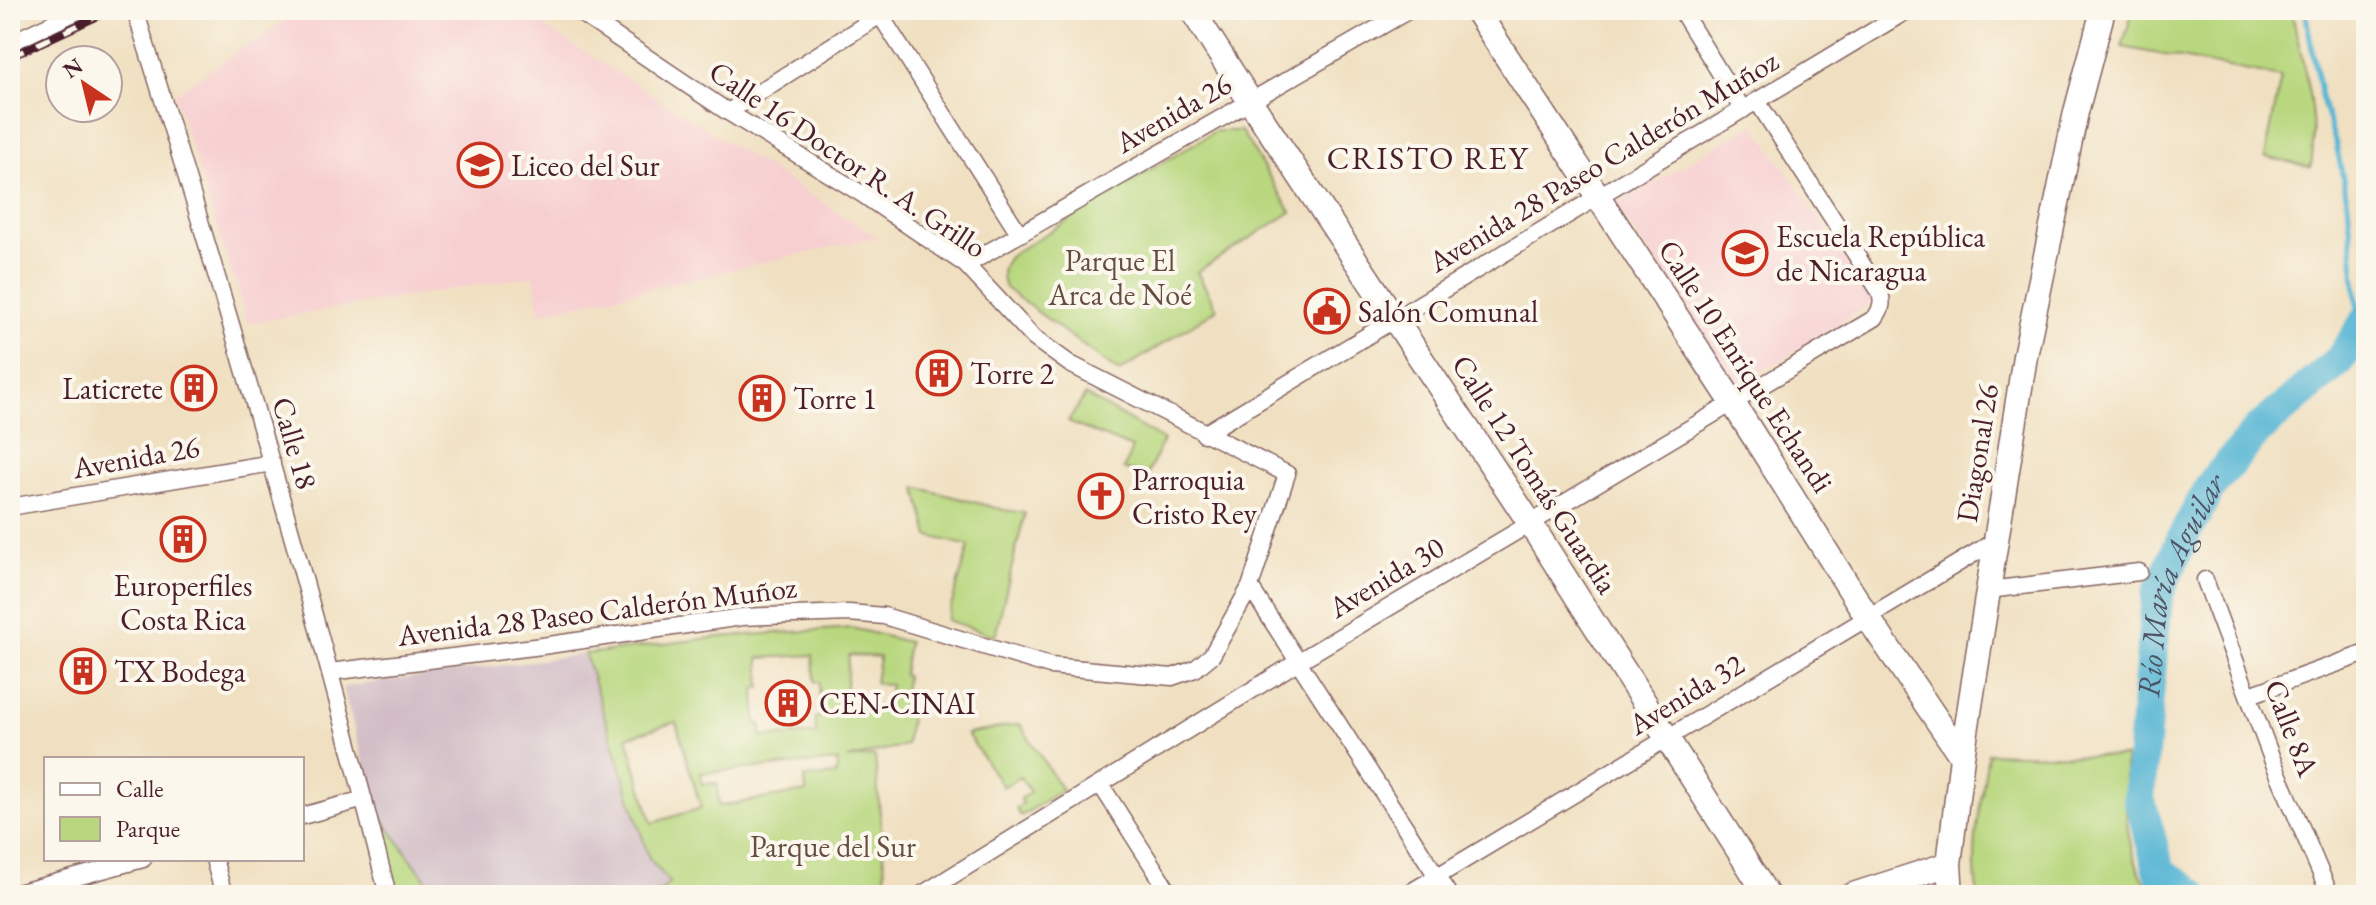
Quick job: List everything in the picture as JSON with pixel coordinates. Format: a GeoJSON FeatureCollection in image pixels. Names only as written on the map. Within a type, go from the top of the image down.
{"type":"FeatureCollection","features":[{"type":"Feature","properties":{"kind":"street"},"geometry":{"type":"LineString","coordinates":[[10,43],[80,10]]}},
{"type":"Feature","properties":{"kind":"street","name":"Calle 18"},"geometry":{"type":"LineString","coordinates":[[135,10],[196,203],[272,463],[388,895]]}},
{"type":"Feature","properties":{"kind":"street","name":"Calle 16 Doctor R. A. Grillo"},"geometry":{"type":"LineString","coordinates":[[576,10],[728,112],[862,194],[966,265],[1034,338],[1070,364],[1287,474],[1250,587]]}},
{"type":"Feature","properties":{"kind":"street","name":"Calle 12 Tomás Guardia"},"geometry":{"type":"LineString","coordinates":[[1192,10],[1530,523],[1767,895]]}},
{"type":"Feature","properties":{"kind":"street","name":"Avenida 26"},"geometry":{"type":"LineString","coordinates":[[966,265],[1409,10]]}},
{"type":"Feature","properties":{"kind":"street","name":"Calle 10 Enrique Echandi"},"geometry":{"type":"LineString","coordinates":[[1476,10],[1733,403],[1868,618],[1962,757]]}},
{"type":"Feature","properties":{"kind":"street"},"geometry":{"type":"LineString","coordinates":[[1681,10],[1750,105]]}},
{"type":"Feature","properties":{"kind":"street","name":"Avenida 28 Paseo Calderón Muñoz"},"geometry":{"type":"LineString","coordinates":[[1204,434],[1908,10]]}},
{"type":"Feature","properties":{"kind":"street"},"geometry":{"type":"LineString","coordinates":[[728,112],[882,12],[1019,233]]}},
{"type":"Feature","properties":{"kind":"street","name":"Diagonal 26"},"geometry":{"type":"LineString","coordinates":[[1951,895],[1949,864],[1962,757],[2025,356],[2076,112],[2103,15]]}},
{"type":"Feature","properties":{"kind":"street","name":"Avenida 30"},"geometry":{"type":"LineString","coordinates":[[921,895],[1299,661],[1875,318],[1881,310],[1880,292],[1750,105]]}},
{"type":"Feature","properties":{"kind":"street","name":"Avenida 26"},"geometry":{"type":"LineString","coordinates":[[10,507],[272,463]]}},
{"type":"Feature","properties":{"kind":"street","name":"Avenida 32"},"geometry":{"type":"LineString","coordinates":[[1406,895],[1995,541]]}},
{"type":"Feature","properties":{"kind":"street"},"geometry":{"type":"LineString","coordinates":[[1988,590],[2139,572]]}},
{"type":"Feature","properties":{"kind":"street","name":"Calle 8A"},"geometry":{"type":"LineString","coordinates":[[2205,580],[2272,759],[2330,895]]}},
{"type":"Feature","properties":{"kind":"street"},"geometry":{"type":"LineString","coordinates":[[1250,587],[1449,895]]}},
{"type":"Feature","properties":{"kind":"street","name":"Avenida 28 Paseo Calderón Muñoz"},"geometry":{"type":"LineString","coordinates":[[330,672],[742,617],[849,613],[884,616],[1050,666],[1172,677],[1195,669],[1212,655],[1250,587]]}},
{"type":"Feature","properties":{"kind":"street"},"geometry":{"type":"LineString","coordinates":[[2250,695],[2366,653]]}},
{"type":"Feature","properties":{"kind":"street"},"geometry":{"type":"LineString","coordinates":[[1101,785],[1171,895]]}},
{"type":"Feature","properties":{"kind":"street"},"geometry":{"type":"LineString","coordinates":[[304,815],[364,799]]}},
{"type":"Feature","properties":{"kind":"street"},"geometry":{"type":"LineString","coordinates":[[10,895],[136,861]]}},
{"type":"Feature","properties":{"kind":"street"},"geometry":{"type":"LineString","coordinates":[[215,861],[224,895]]}},
{"type":"Feature","properties":{"kind":"street"},"geometry":{"type":"LineString","coordinates":[[1853,895],[1949,864]]}},
{"type":"Feature","properties":{"kind":"shaded area","name":"Liceo del Sur"},"geometry":{"type":"Polygon","coordinates":[[[301,10],[526,10],[543,26],[877,237],[540,313],[534,276],[248,323],[174,94],[301,10]]]}},
{"type":"Feature","properties":{"kind":"shaded area","name":"Escuela República de Nicaragua"},"geometry":{"type":"Polygon","coordinates":[[[1754,124],[1875,301],[1739,386],[1616,205],[1754,124]]]}},
{"type":"Feature","properties":{"kind":"shaded area"},"geometry":{"type":"Polygon","coordinates":[[[585,654],[649,858],[670,883],[656,895],[437,895],[376,810],[343,687],[585,654]]]}},
{"type":"Feature","properties":{"kind":"green space"},"geometry":{"type":"Polygon","coordinates":[[[2133,10],[2291,10],[2311,109],[2311,167],[2265,157],[2281,77],[2122,47],[2133,10]]]}},
{"type":"Feature","properties":{"kind":"green space","name":"Parque El Arca de Noé"},"geometry":{"type":"Polygon","coordinates":[[[1215,131],[1241,131],[1291,212],[1197,272],[1217,309],[1119,372],[1005,288],[1002,270],[1011,255],[1215,131]]]}},
{"type":"Feature","properties":{"kind":"green space"},"geometry":{"type":"Polygon","coordinates":[[[1085,395],[1163,440],[1147,476],[1124,469],[1132,448],[1068,422],[1085,395]]]}},
{"type":"Feature","properties":{"kind":"green space"},"geometry":{"type":"Polygon","coordinates":[[[916,487],[1025,513],[995,636],[947,620],[969,546],[929,536],[916,487]]]}},
{"type":"Feature","properties":{"kind":"green space","name":"Parque del Sur"},"geometry":{"type":"Polygon","coordinates":[[[852,628],[908,642],[903,702],[912,704],[906,745],[847,759],[875,756],[887,895],[656,895],[670,883],[649,858],[585,654],[719,637],[852,628]],[[813,655],[759,658],[761,687],[755,688],[756,723],[761,724],[762,737],[816,734],[815,718],[820,717],[819,682],[815,682],[813,655]],[[849,655],[844,705],[887,707],[890,684],[875,683],[879,657],[849,655]],[[676,722],[627,737],[652,823],[701,808],[676,722]],[[838,761],[701,773],[702,784],[717,783],[719,806],[806,792],[805,778],[836,775],[838,761]]]}},
{"type":"Feature","properties":{"kind":"green space"},"geometry":{"type":"Polygon","coordinates":[[[1020,724],[1062,790],[1021,816],[1016,808],[1023,804],[1020,799],[1030,792],[1020,777],[1003,787],[967,734],[1020,724]]]}},
{"type":"Feature","properties":{"kind":"green space"},"geometry":{"type":"Polygon","coordinates":[[[1988,753],[2125,757],[2126,811],[2131,847],[2136,864],[2154,895],[1978,895],[1976,842],[1988,753]]]}},
{"type":"Feature","properties":{"kind":"green space"},"geometry":{"type":"Polygon","coordinates":[[[376,810],[437,895],[397,895],[376,810]]]}},
{"type":"Feature","properties":{"kind":"waterway"},"geometry":{"type":"LineString","coordinates":[[2305,10],[2320,93],[2336,144],[2348,203],[2357,304],[2363,325]]}},
{"type":"Feature","properties":{"kind":"waterway","name":"Río María Aguilar"},"geometry":{"type":"LineString","coordinates":[[2193,895],[2160,872],[2139,798],[2157,596],[2183,537],[2212,484],[2258,430],[2339,361],[2366,321]]}},
{"type":"Feature","properties":{"kind":"railway"},"geometry":{"type":"LineString","coordinates":[[10,57],[111,10]]}},
{"type":"Feature","properties":{"kind":"place","name":"Liceo del Sur"},"geometry":{"type":"Point","coordinates":[480,165]}},
{"type":"Feature","properties":{"kind":"place","name":"Escuela República de Nicaragua"},"geometry":{"type":"Point","coordinates":[1745,253]}},
{"type":"Feature","properties":{"kind":"place","name":"Salón Comunal"},"geometry":{"type":"Point","coordinates":[1327,311]}},
{"type":"Feature","properties":{"kind":"place","name":"Torre 2"},"geometry":{"type":"Point","coordinates":[939,373]}},
{"type":"Feature","properties":{"kind":"place","name":"Laticrete"},"geometry":{"type":"Point","coordinates":[194,388]}},
{"type":"Feature","properties":{"kind":"place","name":"Torre 1"},"geometry":{"type":"Point","coordinates":[762,398]}},
{"type":"Feature","properties":{"kind":"place","name":"Parroquia Cristo Rey"},"geometry":{"type":"Point","coordinates":[1101,496]}},
{"type":"Feature","properties":{"kind":"place","name":"Europerfiles Costa Rica"},"geometry":{"type":"Point","coordinates":[183,539]}},
{"type":"Feature","properties":{"kind":"place","name":"TX Bodega"},"geometry":{"type":"Point","coordinates":[83,671]}},
{"type":"Feature","properties":{"kind":"place","name":"CEN-CINAI"},"geometry":{"type":"Point","coordinates":[788,703]}},
{"type":"Feature","properties":{"kind":"district","name":"CRISTO REY"},"geometry":{"type":"Point","coordinates":[1428,158]}}]}
